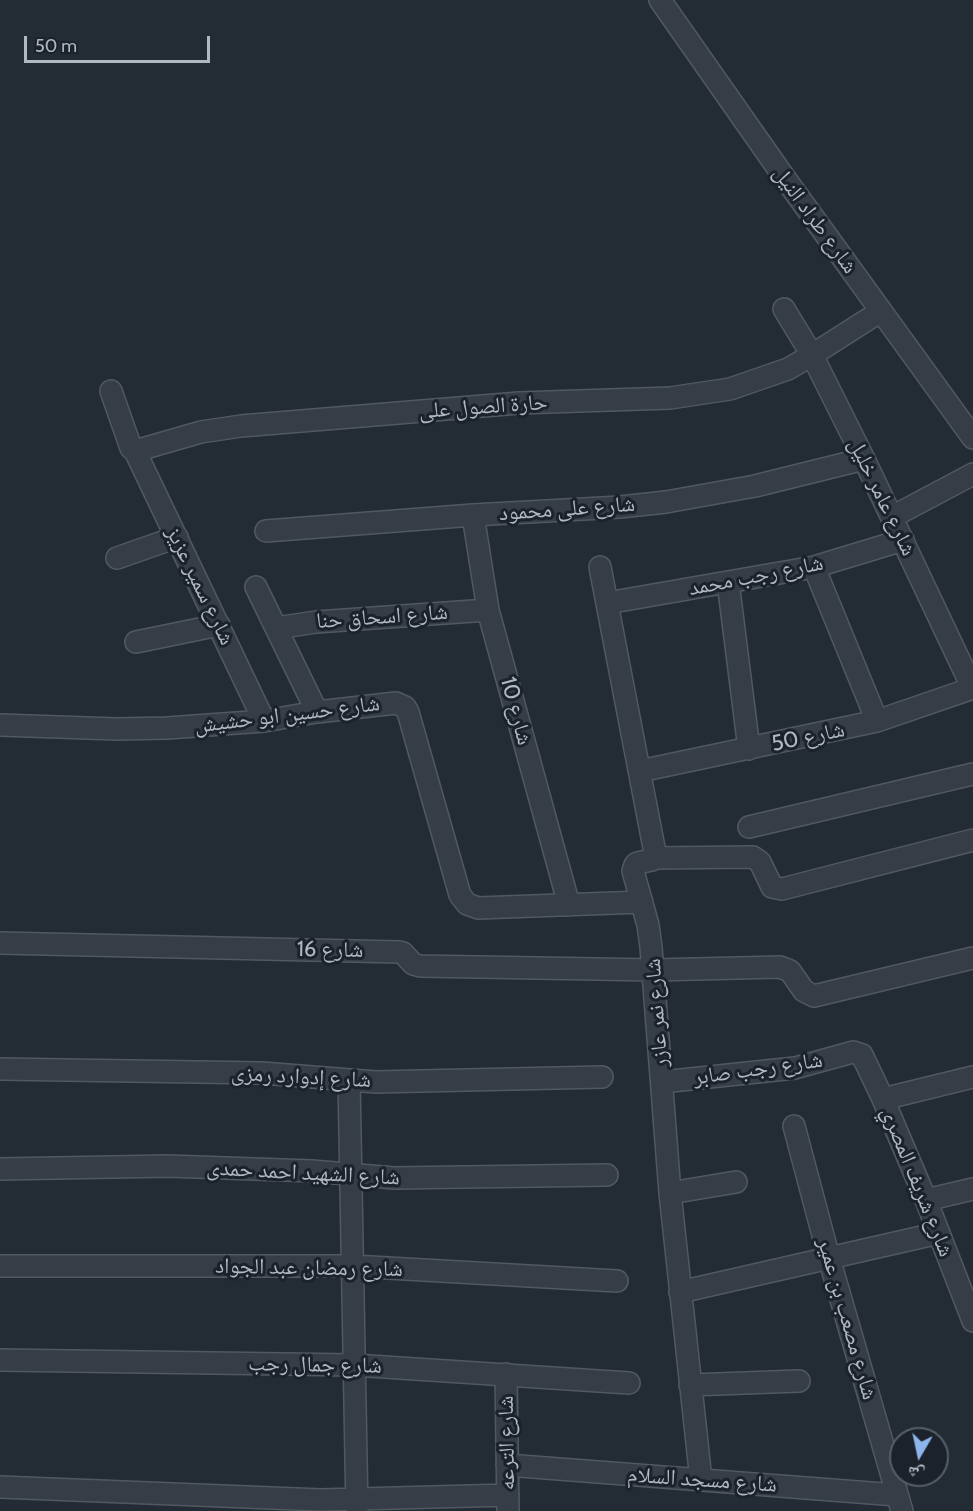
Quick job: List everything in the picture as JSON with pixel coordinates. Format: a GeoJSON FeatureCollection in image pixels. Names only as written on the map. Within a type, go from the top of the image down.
{"type":"FeatureCollection","features":[{"type":"Feature","properties":{"kind":"street","name":"شارع طراد النيل"},"geometry":{"type":"LineString","coordinates":[[660,0],[784,177],[973,438]]}},
{"type":"Feature","properties":{"kind":"street","name":"شارع عامر خليل"},"geometry":{"type":"LineString","coordinates":[[784,309],[812,355],[864,459],[973,689]]}},
{"type":"Feature","properties":{"kind":"street","name":"حارة الصول على"},"geometry":{"type":"LineString","coordinates":[[135,451],[201,432],[241,426],[519,403],[700,395],[759,380],[788,369],[881,311]]}},
{"type":"Feature","properties":{"kind":"street"},"geometry":{"type":"LineString","coordinates":[[111,391],[131,448],[135,451]]}},
{"type":"Feature","properties":{"kind":"street","name":"شارع سمير عزيز"},"geometry":{"type":"LineString","coordinates":[[135,451],[264,721]]}},
{"type":"Feature","properties":{"kind":"street","name":"شارع على محمود"},"geometry":{"type":"LineString","coordinates":[[266,531],[666,502],[755,486],[864,459]]}},
{"type":"Feature","properties":{"kind":"street"},"geometry":{"type":"LineString","coordinates":[[892,517],[973,474]]}},
{"type":"Feature","properties":{"kind":"street","name":"شارع 10"},"geometry":{"type":"LineString","coordinates":[[473,515],[488,610],[569,905]]}},
{"type":"Feature","properties":{"kind":"street"},"geometry":{"type":"LineString","coordinates":[[117,558],[177,537]]}},
{"type":"Feature","properties":{"kind":"street","name":"شارع رجب محمد"},"geometry":{"type":"LineString","coordinates":[[607,603],[814,567],[903,540]]}},
{"type":"Feature","properties":{"kind":"street"},"geometry":{"type":"LineString","coordinates":[[600,567],[640,771],[654,858],[753,857],[760,862],[772,887],[782,889],[973,840]]}},
{"type":"Feature","properties":{"kind":"street"},"geometry":{"type":"LineString","coordinates":[[814,567],[877,721]]}},
{"type":"Feature","properties":{"kind":"street"},"geometry":{"type":"LineString","coordinates":[[728,582],[749,749]]}},
{"type":"Feature","properties":{"kind":"street"},"geometry":{"type":"LineString","coordinates":[[256,587],[317,712]]}},
{"type":"Feature","properties":{"kind":"street","name":"شارع اسحاق حنا"},"geometry":{"type":"LineString","coordinates":[[276,628],[316,622],[488,610]]}},
{"type":"Feature","properties":{"kind":"street"},"geometry":{"type":"LineString","coordinates":[[136,642],[219,626]]}},
{"type":"Feature","properties":{"kind":"street","name":"شارع 50"},"geometry":{"type":"LineString","coordinates":[[640,771],[877,721],[973,689]]}},
{"type":"Feature","properties":{"kind":"street","name":"شارع حسين ابو حشيش"},"geometry":{"type":"LineString","coordinates":[[0,725],[117,729],[166,728],[264,721],[317,712],[392,703],[401,704],[405,707],[460,895],[467,904],[478,908],[642,902]]}},
{"type":"Feature","properties":{"kind":"street"},"geometry":{"type":"LineString","coordinates":[[749,827],[973,774]]}},
{"type":"Feature","properties":{"kind":"street","name":"شارع نمر عازر"},"geometry":{"type":"LineString","coordinates":[[654,858],[637,864],[633,868],[648,925],[654,970],[670,1193],[701,1480]]}},
{"type":"Feature","properties":{"kind":"street","name":"شارع 16"},"geometry":{"type":"LineString","coordinates":[[0,943],[399,952],[406,955],[413,964],[420,966],[654,970],[780,968],[789,971],[804,991],[814,996],[973,958]]}},
{"type":"Feature","properties":{"kind":"street","name":"شارع رجب صابر"},"geometry":{"type":"LineString","coordinates":[[662,1082],[795,1068],[853,1052]]}},
{"type":"Feature","properties":{"kind":"street","name":"شارع شريف المصري"},"geometry":{"type":"LineString","coordinates":[[853,1052],[858,1052],[865,1058],[939,1233],[969,1296],[973,1321]]}},
{"type":"Feature","properties":{"kind":"street","name":"شارع إدوارد رمزى"},"geometry":{"type":"LineString","coordinates":[[0,1069],[262,1073],[404,1082],[602,1077]]}},
{"type":"Feature","properties":{"kind":"street"},"geometry":{"type":"LineString","coordinates":[[883,1099],[973,1077]]}},
{"type":"Feature","properties":{"kind":"street"},"geometry":{"type":"LineString","coordinates":[[349,1080],[357,1505]]}},
{"type":"Feature","properties":{"kind":"street","name":"شارع مصعب بن عمير"},"geometry":{"type":"LineString","coordinates":[[794,1126],[899,1503]]}},
{"type":"Feature","properties":{"kind":"street","name":"شارع الشهيد احمد حمدى"},"geometry":{"type":"LineString","coordinates":[[0,1169],[178,1167],[312,1171],[394,1178],[607,1175]]}},
{"type":"Feature","properties":{"kind":"street"},"geometry":{"type":"LineString","coordinates":[[670,1193],[736,1182]]}},
{"type":"Feature","properties":{"kind":"street"},"geometry":{"type":"LineString","coordinates":[[926,1200],[973,1189]]}},
{"type":"Feature","properties":{"kind":"street"},"geometry":{"type":"LineString","coordinates":[[680,1292],[939,1233]]}},
{"type":"Feature","properties":{"kind":"street","name":"شارع رمضان عبد الجواد"},"geometry":{"type":"LineString","coordinates":[[0,1266],[353,1266],[617,1281]]}},
{"type":"Feature","properties":{"kind":"street","name":"شارع جمال رجب"},"geometry":{"type":"LineString","coordinates":[[0,1360],[354,1365],[629,1383]]}},
{"type":"Feature","properties":{"kind":"street","name":"شارع الترعه"},"geometry":{"type":"LineString","coordinates":[[506,1374],[508,1503]]}},
{"type":"Feature","properties":{"kind":"street"},"geometry":{"type":"LineString","coordinates":[[690,1385],[799,1381]]}},
{"type":"Feature","properties":{"kind":"street","name":"شارع مسجد السلام"},"geometry":{"type":"LineString","coordinates":[[507,1465],[701,1480],[899,1503]]}},
{"type":"Feature","properties":{"kind":"street"},"geometry":{"type":"LineString","coordinates":[[0,1487],[280,1499],[357,1505],[508,1503]]}}]}
